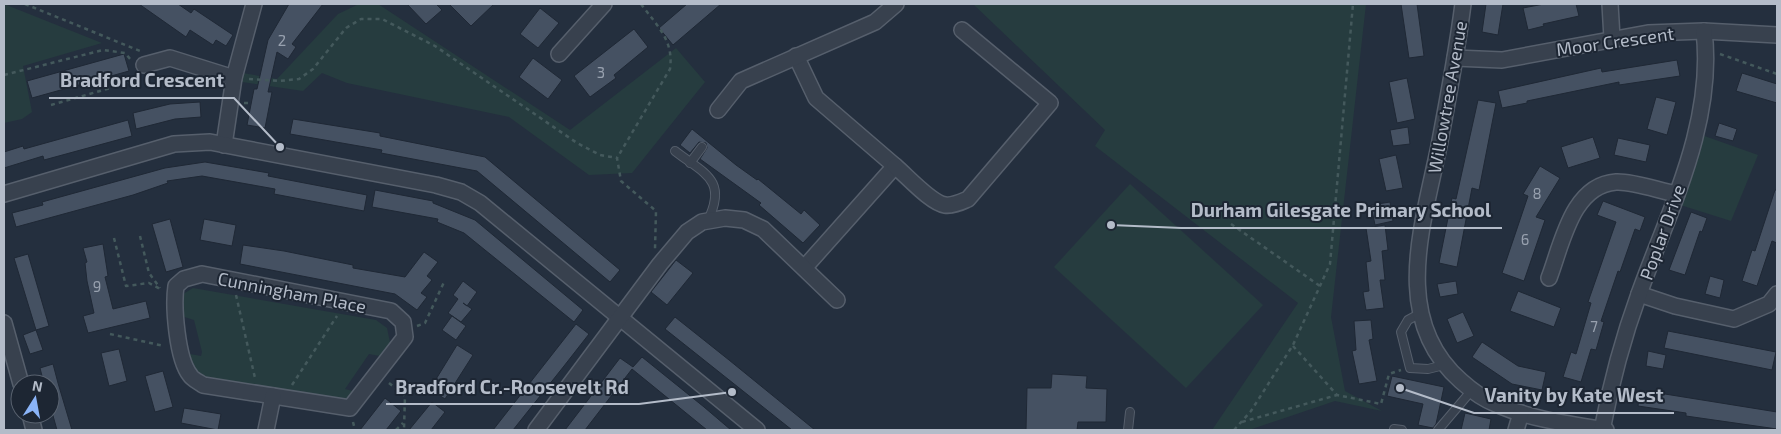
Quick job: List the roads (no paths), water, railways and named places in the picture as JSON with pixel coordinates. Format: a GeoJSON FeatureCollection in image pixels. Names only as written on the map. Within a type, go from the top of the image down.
{"type":"FeatureCollection","features":[{"type":"Feature","properties":{"kind":"street"},"geometry":{"type":"LineString","coordinates":[[559,54],[604,4]]}},
{"type":"Feature","properties":{"kind":"street"},"geometry":{"type":"LineString","coordinates":[[718,110],[741,81],[875,22],[896,4]]}},
{"type":"Feature","properties":{"kind":"street","name":"Willowtree Avenue"},"geometry":{"type":"LineString","coordinates":[[1464,4],[1449,95],[1418,250],[1416,282],[1421,313],[1428,335],[1444,366],[1472,390],[1495,404],[1521,413],[1604,430]]}},
{"type":"Feature","properties":{"kind":"street"},"geometry":{"type":"LineString","coordinates":[[1610,4],[1612,38]]}},
{"type":"Feature","properties":{"kind":"street"},"geometry":{"type":"LineString","coordinates":[[224,145],[234,78],[251,5]]}},
{"type":"Feature","properties":{"kind":"street"},"geometry":{"type":"LineString","coordinates":[[796,56],[816,98],[933,199],[944,205],[954,204],[968,199],[1050,103],[962,30]]}},
{"type":"Feature","properties":{"kind":"street","name":"Moor Crescent"},"geometry":{"type":"LineString","coordinates":[[1454,58],[1502,60],[1612,38],[1648,33],[1704,31],[1777,35]]}},
{"type":"Feature","properties":{"kind":"street","name":"Poplar Drive"},"geometry":{"type":"LineString","coordinates":[[1604,430],[1623,342],[1677,194],[1696,133],[1704,83],[1706,49],[1704,31]]}},
{"type":"Feature","properties":{"kind":"street"},"geometry":{"type":"LineString","coordinates":[[144,65],[170,58],[234,78]]}},
{"type":"Feature","properties":{"kind":"street"},"geometry":{"type":"LineString","coordinates":[[4,194],[174,144],[191,142],[224,145],[436,185],[461,192],[480,203],[757,430]]}},
{"type":"Feature","properties":{"kind":"street"},"geometry":{"type":"LineString","coordinates":[[805,267],[895,166]]}},
{"type":"Feature","properties":{"kind":"street"},"geometry":{"type":"LineString","coordinates":[[1549,278],[1570,222],[1583,198],[1599,186],[1618,182],[1677,194]]}},
{"type":"Feature","properties":{"kind":"street"},"geometry":{"type":"LineString","coordinates":[[536,430],[660,264],[687,232],[702,222],[725,218],[744,220],[764,229],[837,300]]}},
{"type":"Feature","properties":{"kind":"street","name":"Cunningham Place"},"geometry":{"type":"LineString","coordinates":[[202,274],[233,282],[346,302],[391,311],[403,322],[405,337],[350,408],[272,396],[202,384],[190,375],[180,350],[174,312],[168,293],[184,279],[202,274]]}},
{"type":"Feature","properties":{"kind":"street"},"geometry":{"type":"LineString","coordinates":[[1639,294],[1675,306],[1734,319],[1769,304],[1777,294]]}},
{"type":"Feature","properties":{"kind":"street"},"geometry":{"type":"LineString","coordinates":[[4,323],[18,374]]}},
{"type":"Feature","properties":{"kind":"street"},"geometry":{"type":"LineString","coordinates":[[266,430],[272,396]]}},
{"type":"Feature","properties":{"kind":"street"},"geometry":{"type":"LineString","coordinates":[[1516,430],[1521,413]]}},
{"type":"Feature","properties":{"kind":"lane"},"geometry":{"type":"LineString","coordinates":[[690,163],[702,146]]}},
{"type":"Feature","properties":{"kind":"lane"},"geometry":{"type":"LineString","coordinates":[[675,152],[707,172],[714,185],[714,207],[708,220]]}},
{"type":"Feature","properties":{"kind":"lane"},"geometry":{"type":"LineString","coordinates":[[1421,313],[1408,320],[1401,332],[1410,368],[1428,369],[1444,366]]}},
{"type":"Feature","properties":{"kind":"lane"},"geometry":{"type":"LineString","coordinates":[[1438,430],[1472,390]]}},
{"type":"Feature","properties":{"kind":"lane"},"geometry":{"type":"LineString","coordinates":[[1128,430],[1130,412]]}},
{"type":"Feature","properties":{"kind":"place","name":"Bradford Crescent"},"geometry":{"type":"Point","coordinates":[280,147]}},
{"type":"Feature","properties":{"kind":"place","name":"Durham Gilesgate Primary School"},"geometry":{"type":"Point","coordinates":[1111,225]}},
{"type":"Feature","properties":{"kind":"place","name":"Vanity by Kate West"},"geometry":{"type":"Point","coordinates":[1400,388]}},
{"type":"Feature","properties":{"kind":"place","name":"Bradford Cr.-Roosevelt Rd"},"geometry":{"type":"Point","coordinates":[732,392]}}]}
